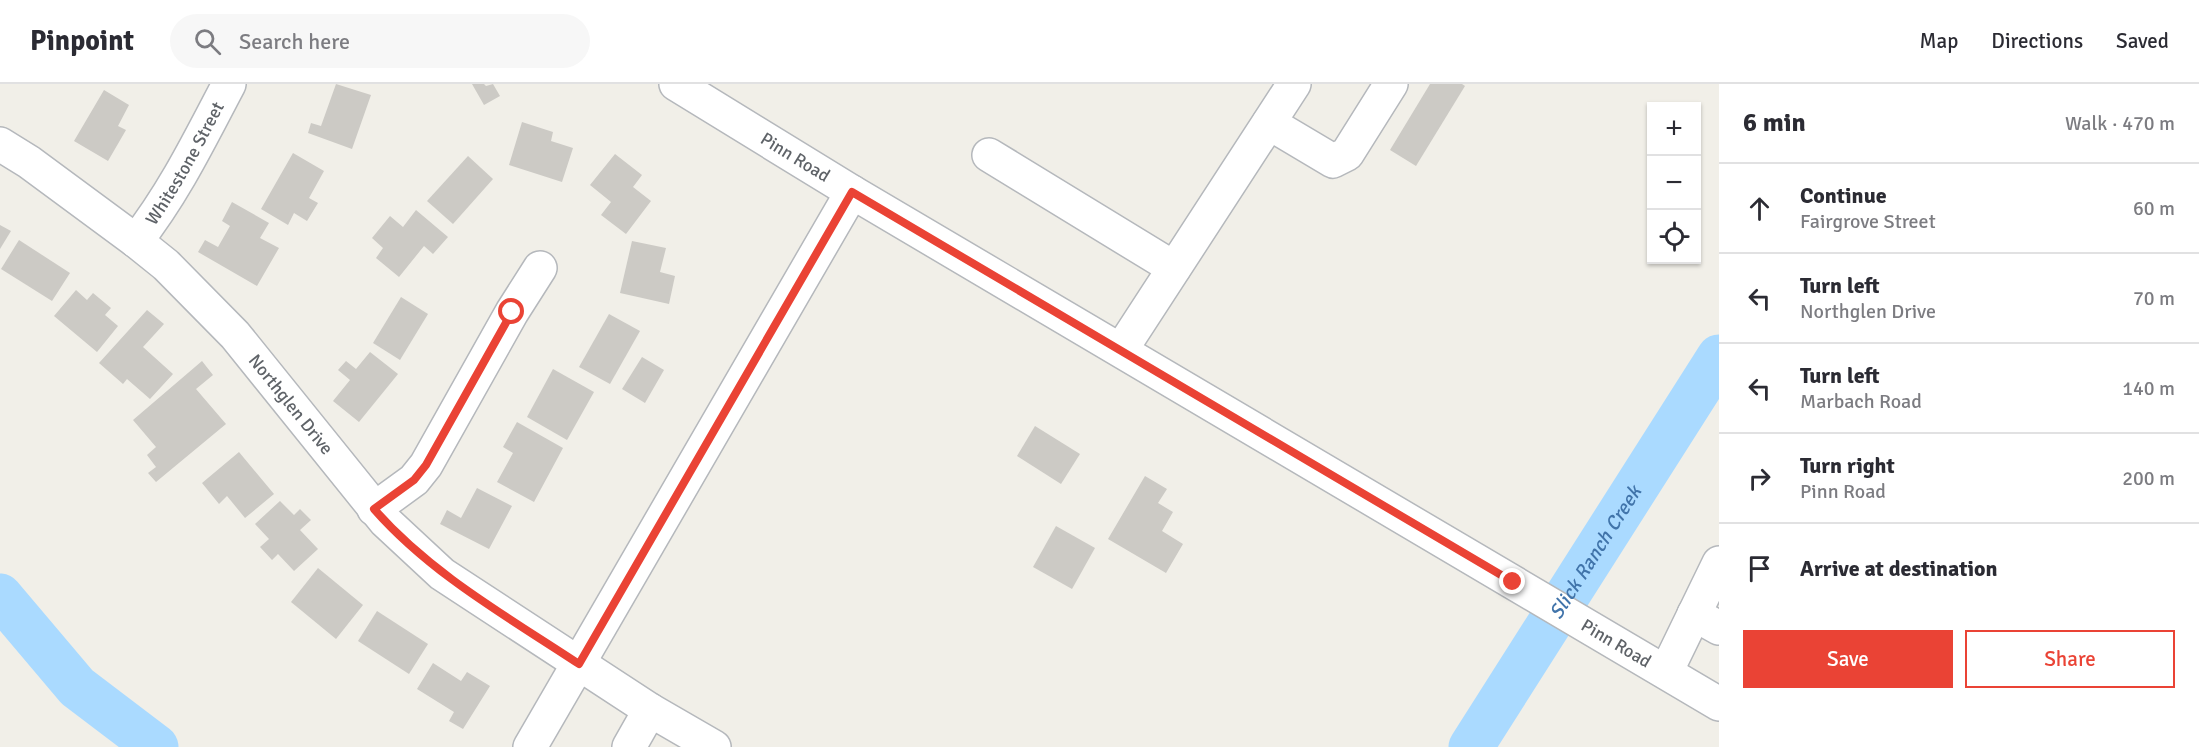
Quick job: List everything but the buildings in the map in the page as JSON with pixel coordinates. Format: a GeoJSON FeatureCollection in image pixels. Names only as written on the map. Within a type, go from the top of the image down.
{"type":"FeatureCollection","features":[{"type":"Feature","properties":{"kind":"street","name":"Whitestone Street"},"geometry":{"type":"LineString","coordinates":[[136,241],[169,195],[229,84]]}},
{"type":"Feature","properties":{"kind":"street","name":"Pinn Road"},"geometry":{"type":"LineString","coordinates":[[676,84],[852,192],[1719,704]]}},
{"type":"Feature","properties":{"kind":"street"},"geometry":{"type":"LineString","coordinates":[[1121,350],[1294,84]]}},
{"type":"Feature","properties":{"kind":"street"},"geometry":{"type":"LineString","coordinates":[[1269,123],[1333,161],[1347,154],[1391,84]]}},
{"type":"Feature","properties":{"kind":"street","name":"Northglen Drive"},"geometry":{"type":"LineString","coordinates":[[0,144],[29,162],[166,265],[235,335],[374,509],[442,574],[650,710],[714,747]]}},
{"type":"Feature","properties":{"kind":"street"},"geometry":{"type":"LineString","coordinates":[[988,155],[1174,268]]}},
{"type":"Feature","properties":{"kind":"street"},"geometry":{"type":"LineString","coordinates":[[530,747],[852,192]]}},
{"type":"Feature","properties":{"kind":"street"},"geometry":{"type":"LineString","coordinates":[[374,509],[414,480],[426,465],[512,312],[540,268]]}},
{"type":"Feature","properties":{"kind":"street"},"geometry":{"type":"LineString","coordinates":[[1665,672],[1707,621],[1719,563]]}},
{"type":"Feature","properties":{"kind":"street"},"geometry":{"type":"LineString","coordinates":[[629,747],[650,710]]}},
{"type":"Feature","properties":{"kind":"waterway","name":"Slick Ranch Creek"},"geometry":{"type":"LineString","coordinates":[[1471,747],[1719,357]]}},
{"type":"Feature","properties":{"kind":"waterway","name":"Slick Ranch Creek"},"geometry":{"type":"LineString","coordinates":[[0,596],[77,687],[156,747]]}},
{"type":"Feature","properties":{"kind":"route"},"geometry":{"type":"LineString","coordinates":[[512,312],[426,465],[414,480],[374,509],[442,574],[579,664],[852,192],[1513,582]]}}]}
